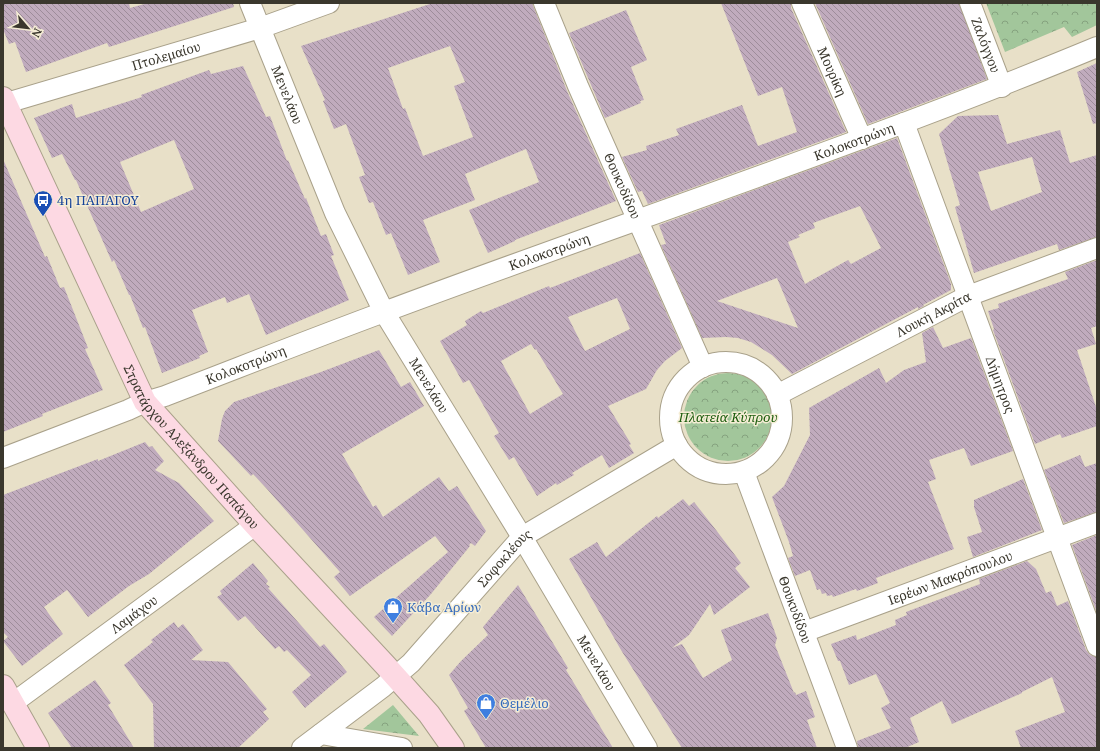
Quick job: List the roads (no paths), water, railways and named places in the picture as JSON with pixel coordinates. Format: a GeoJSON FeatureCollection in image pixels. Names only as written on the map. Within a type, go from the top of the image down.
{"type":"FeatureCollection","features":[{"type":"Feature","properties":{"kind":"street","name":"Μενελάου"},"geometry":{"type":"LineString","coordinates":[[250,3],[335,212],[384,312],[522,537],[647,748]]}},
{"type":"Feature","properties":{"kind":"street","name":"Πτολεμαίου"},"geometry":{"type":"LineString","coordinates":[[4,102],[260,28],[329,3]]}},
{"type":"Feature","properties":{"kind":"street","name":"Θουκυδίδου"},"geometry":{"type":"LineString","coordinates":[[544,3],[578,86],[703,367]]}},
{"type":"Feature","properties":{"kind":"street","name":"Μουρίκη"},"geometry":{"type":"LineString","coordinates":[[802,3],[862,139]]}},
{"type":"Feature","properties":{"kind":"street","name":"Ζαλόγγου"},"geometry":{"type":"LineString","coordinates":[[970,3],[1002,87]]}},
{"type":"Feature","properties":{"kind":"street","name":"Κολοκοτρώνη"},"geometry":{"type":"LineString","coordinates":[[3,458],[128,410],[145,402],[165,396],[384,312],[1002,87],[1097,47]]}},
{"type":"Feature","properties":{"kind":"street","name":"Στρατάρχου Αλεξάνδρου Παπάγου"},"geometry":{"type":"LineString","coordinates":[[4,102],[145,402],[255,525],[396,677],[429,714],[454,748]]}},
{"type":"Feature","properties":{"kind":"street","name":"Δήμητρος"},"geometry":{"type":"LineString","coordinates":[[904,123],[1097,646]]}},
{"type":"Feature","properties":{"kind":"street","name":"Λουκή Ακρίτα"},"geometry":{"type":"LineString","coordinates":[[777,395],[968,296],[1097,248]]}},
{"type":"Feature","properties":{"kind":"street"},"geometry":{"type":"LineString","coordinates":[[728,362],[746,366],[762,376],[771,385],[777,395],[781,407],[782,419],[776,442],[766,457],[757,465],[744,472],[721,474],[707,471],[689,461],[677,445],[672,434],[670,423],[673,400],[685,381],[693,373],[703,367],[715,363],[728,362]]}},
{"type":"Feature","properties":{"kind":"street","name":"Σοφοκλέους"},"geometry":{"type":"LineString","coordinates":[[302,748],[396,677],[411,663],[522,537],[677,445]]}},
{"type":"Feature","properties":{"kind":"street","name":"Θουκυδίδου"},"geometry":{"type":"LineString","coordinates":[[744,472],[847,748]]}},
{"type":"Feature","properties":{"kind":"street","name":"Ιερέων Μακρόπουλου"},"geometry":{"type":"LineString","coordinates":[[804,632],[1097,523]]}},
{"type":"Feature","properties":{"kind":"street","name":"Λαμάχου"},"geometry":{"type":"LineString","coordinates":[[8,694],[255,525]]}},
{"type":"Feature","properties":{"kind":"street"},"geometry":{"type":"LineString","coordinates":[[8,694],[38,748]]}},
{"type":"Feature","properties":{"kind":"street"},"geometry":{"type":"LineString","coordinates":[[321,734],[402,748]]}},
{"type":"Feature","properties":{"kind":"place","name":"4η ΠΑΠΑΓΟΥ"},"geometry":{"type":"Point","coordinates":[43,217]}},
{"type":"Feature","properties":{"kind":"place","name":"Κάβα Αρίων"},"geometry":{"type":"Point","coordinates":[393,624]}},
{"type":"Feature","properties":{"kind":"place","name":"Θεμέλιο"},"geometry":{"type":"Point","coordinates":[486,720]}},
{"type":"Feature","properties":{"kind":"park label","name":"Πλατεία Κύπρου"},"geometry":{"type":"Point","coordinates":[728,417]}}]}
